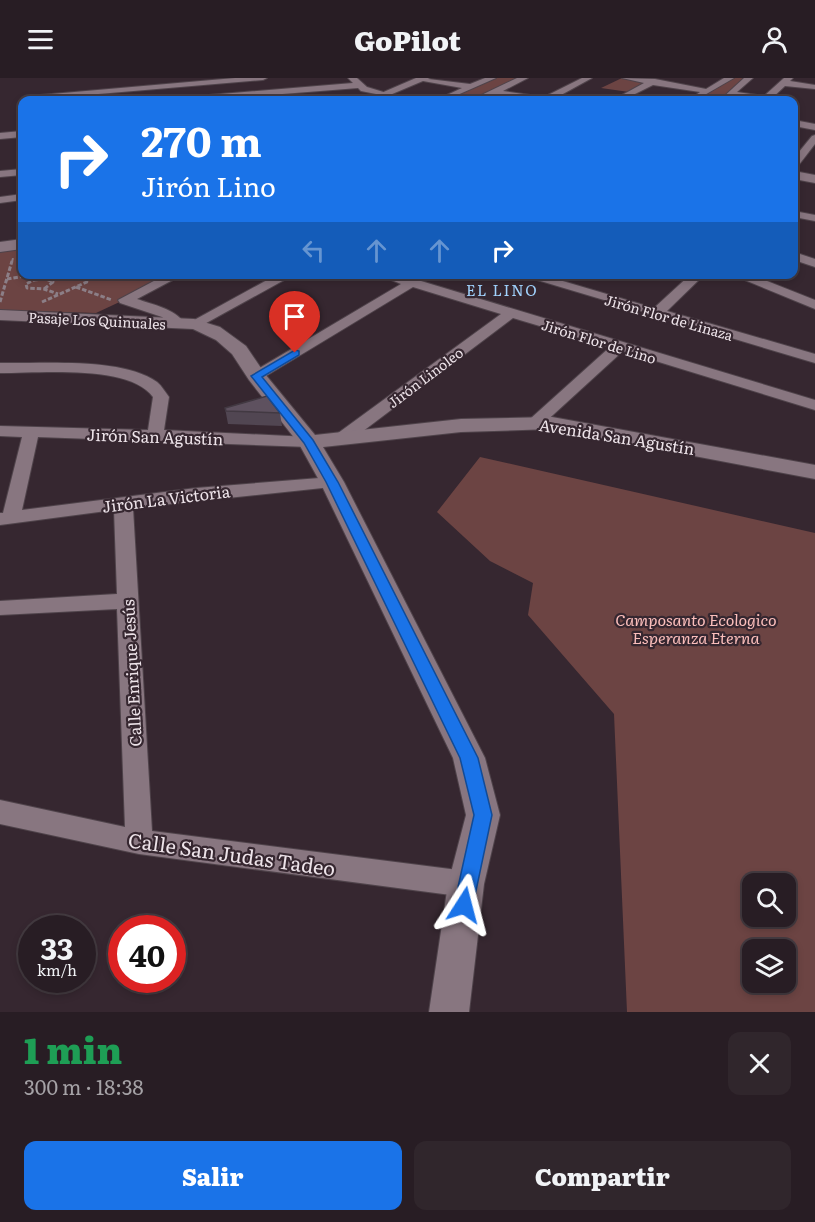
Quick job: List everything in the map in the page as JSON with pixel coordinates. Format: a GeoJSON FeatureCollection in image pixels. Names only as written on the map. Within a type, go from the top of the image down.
{"type":"FeatureCollection","features":[{"type":"Feature","properties":{"kind":"street"},"geometry":{"type":"LineString","coordinates":[[40,96],[186,81],[263,78]]}},
{"type":"Feature","properties":{"kind":"street"},"geometry":{"type":"LineString","coordinates":[[298,78],[307,90]]}},
{"type":"Feature","properties":{"kind":"street"},"geometry":{"type":"LineString","coordinates":[[381,96],[424,78],[471,87]]}},
{"type":"Feature","properties":{"kind":"street"},"geometry":{"type":"LineString","coordinates":[[450,96],[492,78]]}},
{"type":"Feature","properties":{"kind":"street"},"geometry":{"type":"LineString","coordinates":[[485,96],[524,78]]}},
{"type":"Feature","properties":{"kind":"street"},"geometry":{"type":"LineString","coordinates":[[553,96],[588,78]]}},
{"type":"Feature","properties":{"kind":"street"},"geometry":{"type":"LineString","coordinates":[[626,78],[657,80],[706,91]]}},
{"type":"Feature","properties":{"kind":"street"},"geometry":{"type":"LineString","coordinates":[[698,96],[730,78]]}},
{"type":"Feature","properties":{"kind":"street"},"geometry":{"type":"LineString","coordinates":[[730,96],[749,78]]}},
{"type":"Feature","properties":{"kind":"street"},"geometry":{"type":"LineString","coordinates":[[241,96],[307,90],[356,80],[364,89],[386,94]]}},
{"type":"Feature","properties":{"kind":"street"},"geometry":{"type":"LineString","coordinates":[[625,96],[657,80]]}},
{"type":"Feature","properties":{"kind":"street"},"geometry":{"type":"LineString","coordinates":[[770,96],[786,80],[815,87]]}},
{"type":"Feature","properties":{"kind":"street"},"geometry":{"type":"LineString","coordinates":[[186,81],[195,96]]}},
{"type":"Feature","properties":{"kind":"street"},"geometry":{"type":"LineString","coordinates":[[495,92],[520,96]]}},
{"type":"Feature","properties":{"kind":"street"},"geometry":{"type":"LineString","coordinates":[[798,124],[815,127]]}},
{"type":"Feature","properties":{"kind":"street"},"geometry":{"type":"LineString","coordinates":[[0,136],[18,134]]}},
{"type":"Feature","properties":{"kind":"street"},"geometry":{"type":"LineString","coordinates":[[798,161],[810,151],[815,138]]}},
{"type":"Feature","properties":{"kind":"street"},"geometry":{"type":"LineString","coordinates":[[0,174],[18,172]]}},
{"type":"Feature","properties":{"kind":"street"},"geometry":{"type":"LineString","coordinates":[[798,176],[815,179]]}},
{"type":"Feature","properties":{"kind":"street"},"geometry":{"type":"LineString","coordinates":[[0,200],[18,198]]}},
{"type":"Feature","properties":{"kind":"street"},"geometry":{"type":"LineString","coordinates":[[798,204],[815,207]]}},
{"type":"Feature","properties":{"kind":"street"},"geometry":{"type":"LineString","coordinates":[[798,215],[815,218]]}},
{"type":"Feature","properties":{"kind":"street"},"geometry":{"type":"LineString","coordinates":[[0,247],[18,250]]}},
{"type":"Feature","properties":{"kind":"street"},"geometry":{"type":"LineString","coordinates":[[798,247],[815,250]]}},
{"type":"Feature","properties":{"kind":"street"},"geometry":{"type":"LineString","coordinates":[[798,257],[815,263]]}},
{"type":"Feature","properties":{"kind":"street"},"geometry":{"type":"LineString","coordinates":[[168,279],[125,300],[128,303],[167,314],[186,324],[279,279]]}},
{"type":"Feature","properties":{"kind":"street","name":"Jirón Flor de Lino"},"geometry":{"type":"LineString","coordinates":[[399,279],[815,405]]}},
{"type":"Feature","properties":{"kind":"street"},"geometry":{"type":"LineString","coordinates":[[256,376],[417,279]]}},
{"type":"Feature","properties":{"kind":"street","name":"Jirón Flor de Linaza"},"geometry":{"type":"LineString","coordinates":[[559,279],[657,313],[815,358]]}},
{"type":"Feature","properties":{"kind":"street"},"geometry":{"type":"LineString","coordinates":[[657,313],[694,279]]}},
{"type":"Feature","properties":{"kind":"street"},"geometry":{"type":"LineString","coordinates":[[749,279],[815,305]]}},
{"type":"Feature","properties":{"kind":"street","name":"Jirón Linoleo"},"geometry":{"type":"LineString","coordinates":[[340,440],[510,314]]}},
{"type":"Feature","properties":{"kind":"street","name":"Pasaje Los Quinuales"},"geometry":{"type":"LineString","coordinates":[[0,315],[186,324],[213,330],[226,338],[251,364],[256,376],[309,442],[332,482],[469,758],[483,815],[466,884],[449,1012]]}},
{"type":"Feature","properties":{"kind":"street"},"geometry":{"type":"LineString","coordinates":[[536,422],[619,347]]}},
{"type":"Feature","properties":{"kind":"street"},"geometry":{"type":"LineString","coordinates":[[0,368],[111,371],[136,378],[153,387],[161,397],[155,435]]}},
{"type":"Feature","properties":{"kind":"street","name":"Avenida San Agustín"},"geometry":{"type":"LineString","coordinates":[[309,442],[476,425],[536,422],[552,423],[815,472]]}},
{"type":"Feature","properties":{"kind":"street","name":"Jirón San Agustín"},"geometry":{"type":"LineString","coordinates":[[0,432],[155,435],[309,442]]}},
{"type":"Feature","properties":{"kind":"street"},"geometry":{"type":"LineString","coordinates":[[5,518],[31,432]]}},
{"type":"Feature","properties":{"kind":"street","name":"Jirón La Victoria"},"geometry":{"type":"LineString","coordinates":[[5,518],[196,494],[332,482]]}},
{"type":"Feature","properties":{"kind":"street","name":"Calle Enrique Jesús"},"geometry":{"type":"LineString","coordinates":[[123,503],[139,842]]}},
{"type":"Feature","properties":{"kind":"street"},"geometry":{"type":"LineString","coordinates":[[0,608],[127,601]]}},
{"type":"Feature","properties":{"kind":"street","name":"Calle San Judas Tadeo"},"geometry":{"type":"LineString","coordinates":[[0,812],[139,842],[466,884]]}},
{"type":"Feature","properties":{"kind":"path"},"geometry":{"type":"LineString","coordinates":[[0,303],[18,250]]}},
{"type":"Feature","properties":{"kind":"path"},"geometry":{"type":"LineString","coordinates":[[7,279],[18,279]]}},
{"type":"Feature","properties":{"kind":"path"},"geometry":{"type":"LineString","coordinates":[[33,279],[26,284],[27,288],[44,289],[59,294]]}},
{"type":"Feature","properties":{"kind":"path"},"geometry":{"type":"LineString","coordinates":[[44,289],[53,282],[46,279]]}},
{"type":"Feature","properties":{"kind":"path"},"geometry":{"type":"LineString","coordinates":[[33,306],[90,280],[87,279]]}},
{"type":"Feature","properties":{"kind":"path"},"geometry":{"type":"LineString","coordinates":[[76,287],[117,302],[109,305]]}},
{"type":"Feature","properties":{"kind":"green space"},"geometry":{"type":"Polygon","coordinates":[[[495,78],[520,78],[480,96],[453,96],[495,78]]]}},
{"type":"Feature","properties":{"kind":"green space"},"geometry":{"type":"Polygon","coordinates":[[[622,78],[649,82],[629,92],[601,88],[622,78]]]}},
{"type":"Feature","properties":{"kind":"green space"},"geometry":{"type":"Polygon","coordinates":[[[734,78],[745,78],[725,96],[704,96],[734,78]]]}},
{"type":"Feature","properties":{"kind":"green space"},"geometry":{"type":"Polygon","coordinates":[[[18,248],[18,279],[169,279],[96,313],[0,310],[0,250],[18,248]]]}},
{"type":"Feature","properties":{"kind":"green space","name":"Camposanto Ecologico Esperanza Eterna"},"geometry":{"type":"Polygon","coordinates":[[[480,457],[815,533],[815,1012],[627,1012],[614,714],[528,615],[533,583],[490,561],[437,512],[480,457]]]}},
{"type":"Feature","properties":{"kind":"building"},"geometry":{"type":"Polygon","coordinates":[[[267,396],[280,413],[226,411],[225,408],[267,396]]]}},
{"type":"Feature","properties":{"kind":"district","name":"EL LINO"},"geometry":{"type":"Point","coordinates":[502,289]}},
{"type":"Feature","properties":{"kind":"route"},"geometry":{"type":"LineString","coordinates":[[295,353],[256,376],[309,442],[332,482],[469,758],[483,815],[466,884],[464,905]]}}]}
